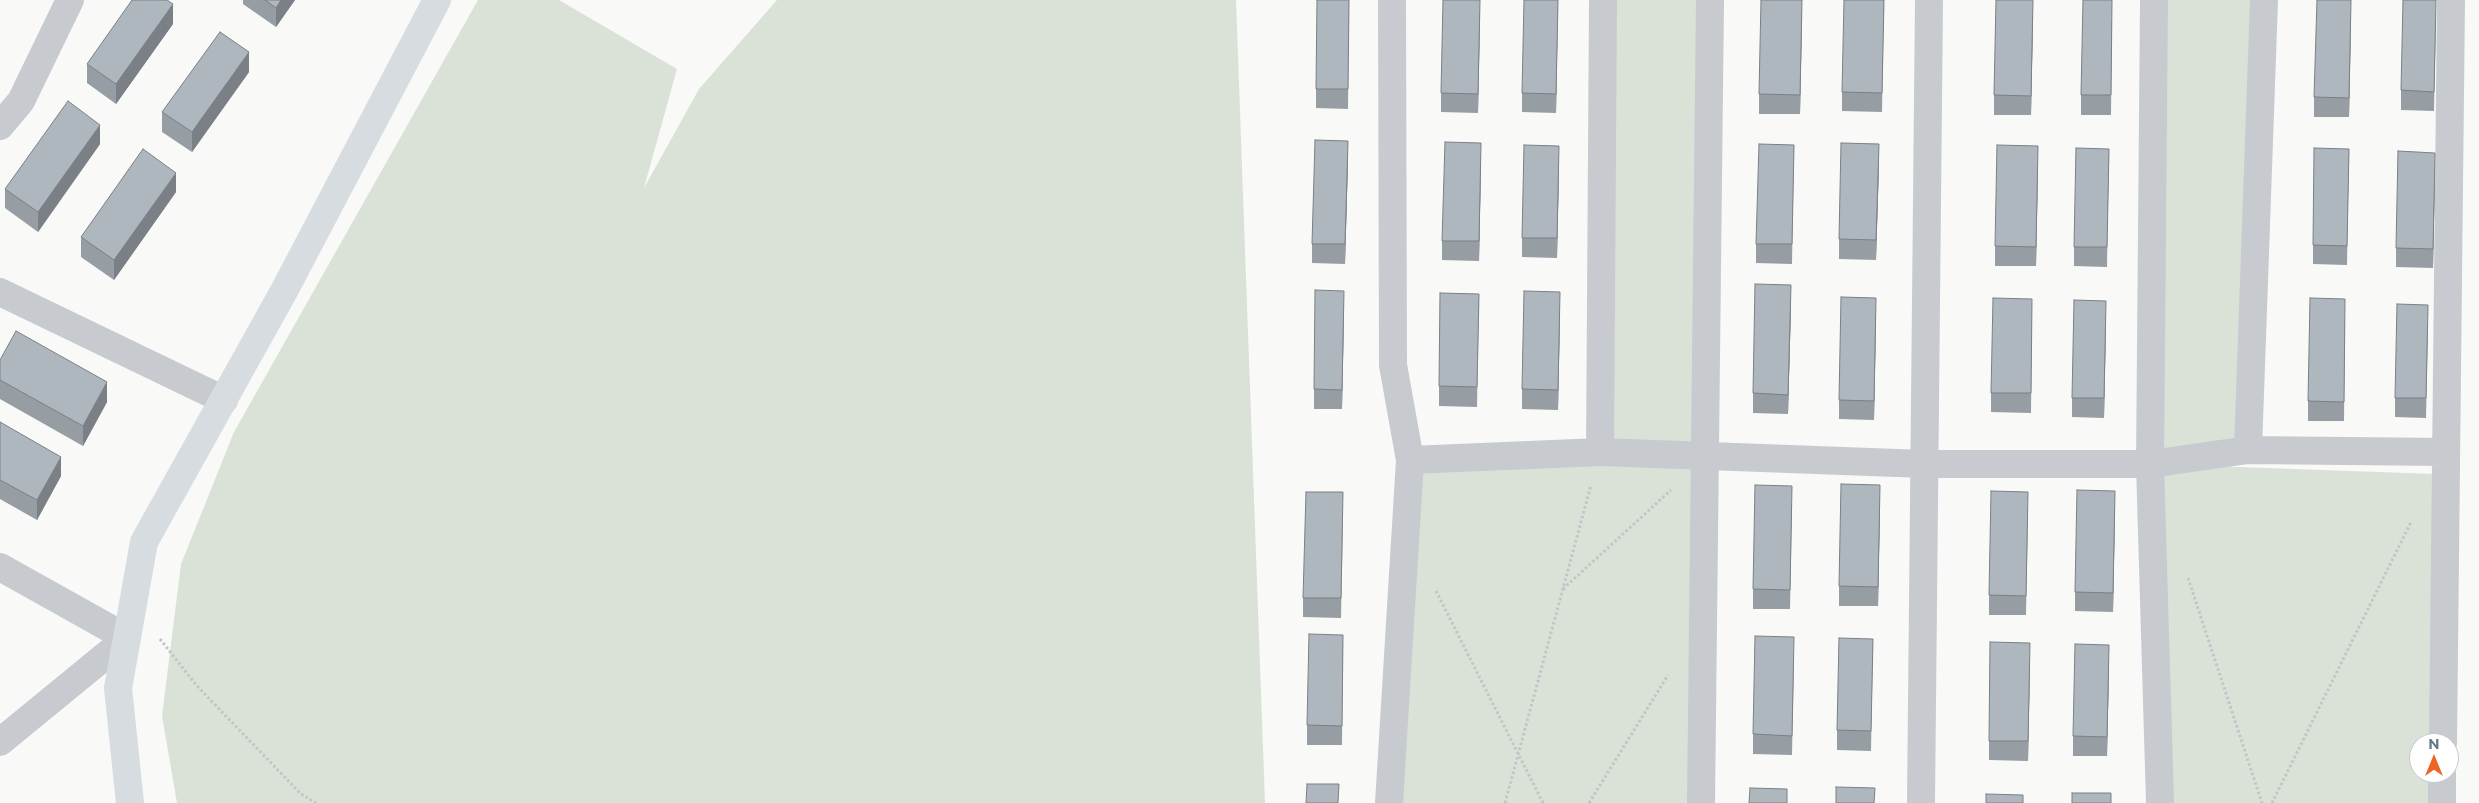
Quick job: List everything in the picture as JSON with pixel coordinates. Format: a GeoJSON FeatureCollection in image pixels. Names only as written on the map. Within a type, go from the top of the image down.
{"type":"FeatureCollection","features":[{"type":"Feature","properties":{"kind":"street"},"geometry":{"type":"LineString","coordinates":[[0,126],[20,101],[70,0]]}},
{"type":"Feature","properties":{"kind":"street"},"geometry":{"type":"LineString","coordinates":[[130,803],[118,688],[144,542],[284,291],[437,0]]}},
{"type":"Feature","properties":{"kind":"street"},"geometry":{"type":"LineString","coordinates":[[1389,803],[1410,460],[1393,365],[1392,0]]}},
{"type":"Feature","properties":{"kind":"street"},"geometry":{"type":"LineString","coordinates":[[1600,452],[1603,0]]}},
{"type":"Feature","properties":{"kind":"street"},"geometry":{"type":"LineString","coordinates":[[1701,803],[1707,457],[1710,0]]}},
{"type":"Feature","properties":{"kind":"street"},"geometry":{"type":"LineString","coordinates":[[1921,803],[1929,0]]}},
{"type":"Feature","properties":{"kind":"street"},"geometry":{"type":"LineString","coordinates":[[2154,0],[2150,464],[2160,803]]}},
{"type":"Feature","properties":{"kind":"street"},"geometry":{"type":"LineString","coordinates":[[2248,450],[2264,0]]}},
{"type":"Feature","properties":{"kind":"street"},"geometry":{"type":"LineString","coordinates":[[2443,733],[2451,0]]}},
{"type":"Feature","properties":{"kind":"street"},"geometry":{"type":"LineString","coordinates":[[0,292],[224,400]]}},
{"type":"Feature","properties":{"kind":"street"},"geometry":{"type":"LineString","coordinates":[[1410,460],[1600,452],[1924,464],[2150,464],[2248,450],[2446,452]]}},
{"type":"Feature","properties":{"kind":"street"},"geometry":{"type":"LineString","coordinates":[[0,567],[126,638]]}},
{"type":"Feature","properties":{"kind":"street"},"geometry":{"type":"LineString","coordinates":[[0,742],[126,638]]}},
{"type":"Feature","properties":{"kind":"street"},"geometry":{"type":"LineString","coordinates":[[2442,783],[2442,803]]}},
{"type":"Feature","properties":{"kind":"path"},"geometry":{"type":"LineString","coordinates":[[1506,803],[1600,452]]}},
{"type":"Feature","properties":{"kind":"path"},"geometry":{"type":"LineString","coordinates":[[1563,589],[1707,457]]}},
{"type":"Feature","properties":{"kind":"path"},"geometry":{"type":"LineString","coordinates":[[2272,803],[2413,518]]}},
{"type":"Feature","properties":{"kind":"path"},"geometry":{"type":"LineString","coordinates":[[2187,577],[2262,803]]}},
{"type":"Feature","properties":{"kind":"path"},"geometry":{"type":"LineString","coordinates":[[1433,584],[1543,803]]}},
{"type":"Feature","properties":{"kind":"path"},"geometry":{"type":"LineString","coordinates":[[133,605],[197,686],[302,794],[316,803]]}},
{"type":"Feature","properties":{"kind":"path"},"geometry":{"type":"LineString","coordinates":[[1589,803],[1673,668]]}},
{"type":"Feature","properties":{"kind":"shaded area"},"geometry":{"type":"Polygon","coordinates":[[[478,0],[559,0],[677,69],[644,188],[699,89],[777,0],[1236,0],[1265,803],[177,803],[162,716],[181,564],[234,432],[478,0]]]}},
{"type":"Feature","properties":{"kind":"shaded area"},"geometry":{"type":"Polygon","coordinates":[[[1603,0],[1710,0],[1701,803],[1389,803],[1410,460],[1600,452],[1603,0]]]}},
{"type":"Feature","properties":{"kind":"shaded area"},"geometry":{"type":"Polygon","coordinates":[[[2154,0],[2264,0],[2248,450],[2154,464],[2435,474],[2437,733],[2409,733],[2409,783],[2437,783],[2437,803],[2160,803],[2150,464],[2154,0]]]}},
{"type":"Feature","properties":{"kind":"building"},"geometry":{"type":"Polygon","coordinates":[[[132,0],[167,0],[173,4],[116,84],[87,64],[132,0]]]}},
{"type":"Feature","properties":{"kind":"building"},"geometry":{"type":"Polygon","coordinates":[[[265,0],[281,0],[276,8],[265,0]]]}},
{"type":"Feature","properties":{"kind":"building"},"geometry":{"type":"Polygon","coordinates":[[[1317,0],[1349,0],[1348,89],[1316,89],[1317,0]]]}},
{"type":"Feature","properties":{"kind":"building"},"geometry":{"type":"Polygon","coordinates":[[[1443,0],[1480,0],[1478,94],[1441,93],[1443,0]]]}},
{"type":"Feature","properties":{"kind":"building"},"geometry":{"type":"Polygon","coordinates":[[[1524,0],[1558,0],[1556,94],[1522,93],[1524,0]]]}},
{"type":"Feature","properties":{"kind":"building"},"geometry":{"type":"Polygon","coordinates":[[[1761,0],[1802,0],[1800,95],[1759,94],[1761,0]]]}},
{"type":"Feature","properties":{"kind":"building"},"geometry":{"type":"Polygon","coordinates":[[[1844,0],[1884,0],[1882,93],[1842,92],[1844,0]]]}},
{"type":"Feature","properties":{"kind":"building"},"geometry":{"type":"Polygon","coordinates":[[[1996,0],[2033,0],[2031,96],[1994,95],[1996,0]]]}},
{"type":"Feature","properties":{"kind":"building"},"geometry":{"type":"Polygon","coordinates":[[[2083,0],[2112,0],[2111,95],[2081,95],[2083,0]]]}},
{"type":"Feature","properties":{"kind":"building"},"geometry":{"type":"Polygon","coordinates":[[[2317,0],[2351,0],[2349,98],[2314,97],[2317,0]]]}},
{"type":"Feature","properties":{"kind":"building"},"geometry":{"type":"Polygon","coordinates":[[[2403,0],[2436,0],[2434,92],[2401,90],[2403,0]]]}},
{"type":"Feature","properties":{"kind":"building"},"geometry":{"type":"Polygon","coordinates":[[[220,32],[249,52],[192,132],[162,112],[220,32]]]}},
{"type":"Feature","properties":{"kind":"building"},"geometry":{"type":"Polygon","coordinates":[[[68,101],[100,125],[38,212],[5,189],[68,101]]]}},
{"type":"Feature","properties":{"kind":"building"},"geometry":{"type":"Polygon","coordinates":[[[1315,140],[1348,141],[1345,244],[1312,244],[1315,140]]]}},
{"type":"Feature","properties":{"kind":"building"},"geometry":{"type":"Polygon","coordinates":[[[1445,142],[1481,143],[1479,241],[1442,241],[1445,142]]]}},
{"type":"Feature","properties":{"kind":"building"},"geometry":{"type":"Polygon","coordinates":[[[1841,143],[1879,144],[1876,240],[1839,239],[1841,143]]]}},
{"type":"Feature","properties":{"kind":"building"},"geometry":{"type":"Polygon","coordinates":[[[1759,144],[1794,145],[1792,244],[1756,244],[1759,144]]]}},
{"type":"Feature","properties":{"kind":"building"},"geometry":{"type":"Polygon","coordinates":[[[1524,145],[1559,146],[1557,238],[1522,238],[1524,145]]]}},
{"type":"Feature","properties":{"kind":"building"},"geometry":{"type":"Polygon","coordinates":[[[1997,145],[2038,146],[2036,247],[1995,246],[1997,145]]]}},
{"type":"Feature","properties":{"kind":"building"},"geometry":{"type":"Polygon","coordinates":[[[2076,148],[2109,149],[2107,247],[2074,247],[2076,148]]]}},
{"type":"Feature","properties":{"kind":"building"},"geometry":{"type":"Polygon","coordinates":[[[2314,148],[2349,149],[2347,246],[2313,245],[2314,148]]]}},
{"type":"Feature","properties":{"kind":"building"},"geometry":{"type":"Polygon","coordinates":[[[143,149],[176,173],[114,260],[81,237],[143,149]]]}},
{"type":"Feature","properties":{"kind":"building"},"geometry":{"type":"Polygon","coordinates":[[[2398,151],[2435,153],[2433,249],[2396,248],[2398,151]]]}},
{"type":"Feature","properties":{"kind":"building"},"geometry":{"type":"Polygon","coordinates":[[[1755,284],[1791,285],[1788,395],[1753,393],[1755,284]]]}},
{"type":"Feature","properties":{"kind":"building"},"geometry":{"type":"Polygon","coordinates":[[[1315,290],[1344,291],[1342,390],[1314,389],[1315,290]]]}},
{"type":"Feature","properties":{"kind":"building"},"geometry":{"type":"Polygon","coordinates":[[[1524,291],[1560,292],[1558,390],[1522,389],[1524,291]]]}},
{"type":"Feature","properties":{"kind":"building"},"geometry":{"type":"Polygon","coordinates":[[[1440,293],[1479,294],[1477,387],[1439,386],[1440,293]]]}},
{"type":"Feature","properties":{"kind":"building"},"geometry":{"type":"Polygon","coordinates":[[[1841,297],[1876,298],[1874,401],[1839,400],[1841,297]]]}},
{"type":"Feature","properties":{"kind":"building"},"geometry":{"type":"Polygon","coordinates":[[[1993,298],[2032,299],[2031,393],[1991,393],[1993,298]]]}},
{"type":"Feature","properties":{"kind":"building"},"geometry":{"type":"Polygon","coordinates":[[[2310,298],[2345,299],[2344,402],[2308,401],[2310,298]]]}},
{"type":"Feature","properties":{"kind":"building"},"geometry":{"type":"Polygon","coordinates":[[[2074,300],[2106,301],[2104,398],[2072,398],[2074,300]]]}},
{"type":"Feature","properties":{"kind":"building"},"geometry":{"type":"Polygon","coordinates":[[[2397,304],[2428,305],[2426,398],[2395,398],[2397,304]]]}},
{"type":"Feature","properties":{"kind":"building"},"geometry":{"type":"Polygon","coordinates":[[[16,331],[107,382],[83,426],[0,380],[0,360],[16,331]]]}},
{"type":"Feature","properties":{"kind":"building"},"geometry":{"type":"Polygon","coordinates":[[[0,422],[61,457],[37,500],[0,480],[0,422]]]}},
{"type":"Feature","properties":{"kind":"building"},"geometry":{"type":"Polygon","coordinates":[[[1841,484],[1880,485],[1878,587],[1839,586],[1841,484]]]}},
{"type":"Feature","properties":{"kind":"building"},"geometry":{"type":"Polygon","coordinates":[[[1755,485],[1792,486],[1790,590],[1753,589],[1755,485]]]}},
{"type":"Feature","properties":{"kind":"building"},"geometry":{"type":"Polygon","coordinates":[[[2077,490],[2115,491],[2113,593],[2075,592],[2077,490]]]}},
{"type":"Feature","properties":{"kind":"building"},"geometry":{"type":"Polygon","coordinates":[[[1991,491],[2028,492],[2026,596],[1989,595],[1991,491]]]}},
{"type":"Feature","properties":{"kind":"building"},"geometry":{"type":"Polygon","coordinates":[[[1306,492],[1343,492],[1341,598],[1303,598],[1306,492]]]}},
{"type":"Feature","properties":{"kind":"building"},"geometry":{"type":"Polygon","coordinates":[[[1309,634],[1343,635],[1342,726],[1307,725],[1309,634]]]}},
{"type":"Feature","properties":{"kind":"building"},"geometry":{"type":"Polygon","coordinates":[[[1755,636],[1794,637],[1792,736],[1753,734],[1755,636]]]}},
{"type":"Feature","properties":{"kind":"building"},"geometry":{"type":"Polygon","coordinates":[[[1839,638],[1873,639],[1871,731],[1837,730],[1839,638]]]}},
{"type":"Feature","properties":{"kind":"building"},"geometry":{"type":"Polygon","coordinates":[[[1990,642],[2030,643],[2028,741],[1989,741],[1990,642]]]}},
{"type":"Feature","properties":{"kind":"building"},"geometry":{"type":"Polygon","coordinates":[[[2075,644],[2109,645],[2107,737],[2073,736],[2075,644]]]}},
{"type":"Feature","properties":{"kind":"building"},"geometry":{"type":"Polygon","coordinates":[[[1307,784],[1339,784],[1338,803],[1306,803],[1307,784]]]}},
{"type":"Feature","properties":{"kind":"building"},"geometry":{"type":"Polygon","coordinates":[[[1836,787],[1875,788],[1874,803],[1836,803],[1836,787]]]}},
{"type":"Feature","properties":{"kind":"building"},"geometry":{"type":"Polygon","coordinates":[[[1750,788],[1787,789],[1787,803],[1749,803],[1750,788]]]}},
{"type":"Feature","properties":{"kind":"building"},"geometry":{"type":"Polygon","coordinates":[[[2072,793],[2111,793],[2111,803],[2072,803],[2072,793]]]}},
{"type":"Feature","properties":{"kind":"building"},"geometry":{"type":"Polygon","coordinates":[[[1986,794],[2023,795],[2023,803],[1986,803],[1986,794]]]}}]}
